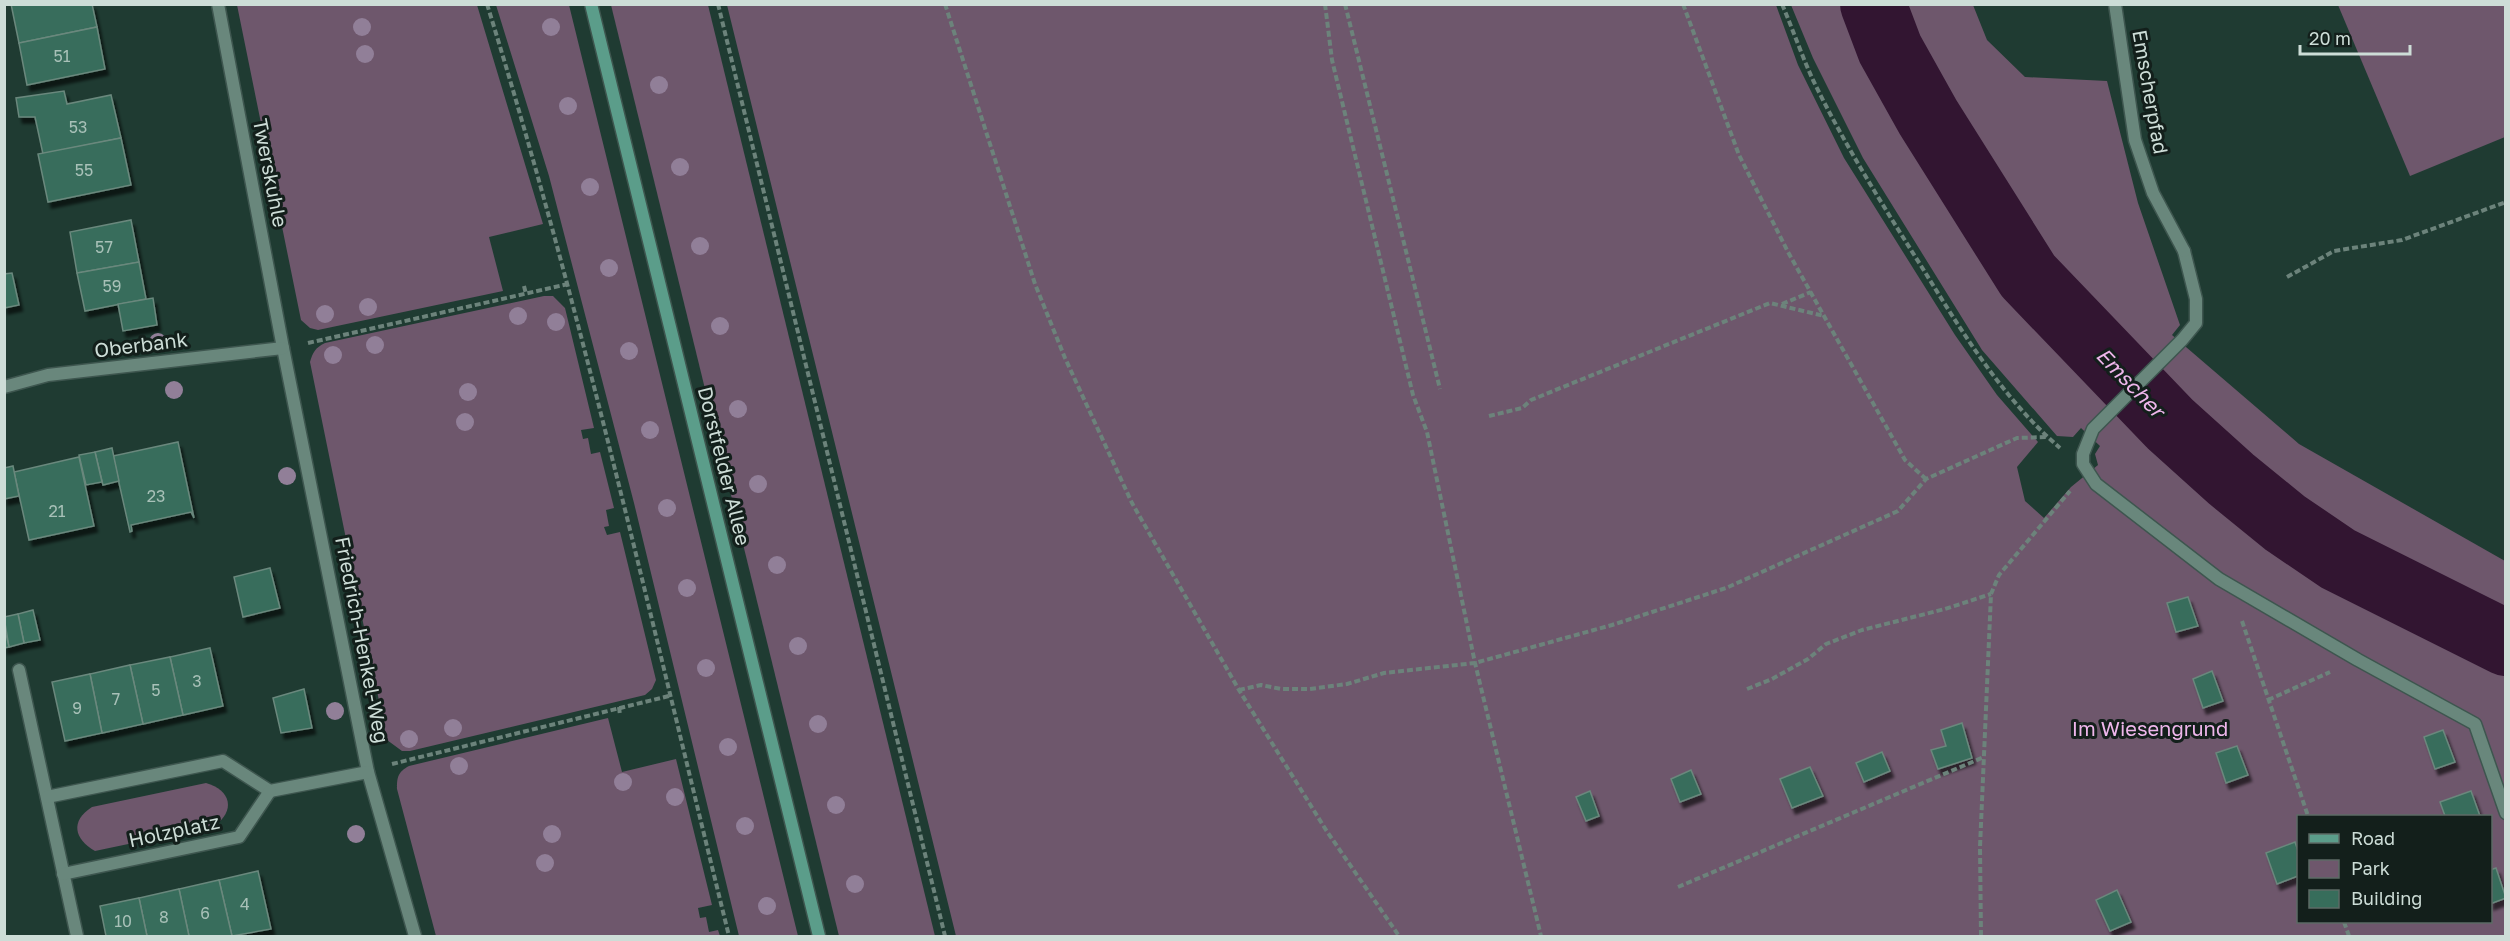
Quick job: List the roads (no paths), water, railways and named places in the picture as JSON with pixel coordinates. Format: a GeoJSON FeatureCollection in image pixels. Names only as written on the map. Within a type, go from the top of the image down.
{"type":"FeatureCollection","features":[{"type":"Feature","properties":{"kind":"main road","name":"Dorstfelder Allee"},"geometry":{"type":"LineString","coordinates":[[591,4],[819,936]]}},
{"type":"Feature","properties":{"kind":"street","name":"Twerskuhle"},"geometry":{"type":"LineString","coordinates":[[218,4],[283,348]]}},
{"type":"Feature","properties":{"kind":"street","name":"Emscherpfad"},"geometry":{"type":"LineString","coordinates":[[2115,4],[2135,140],[2152,193],[2184,250],[2196,299],[2196,323],[2182,340],[2093,429],[2083,454],[2087,471],[2096,484],[2230,586],[2475,724],[2505,813]]}},
{"type":"Feature","properties":{"kind":"street","name":"Oberbank"},"geometry":{"type":"LineString","coordinates":[[4,387],[48,375],[283,348]]}},
{"type":"Feature","properties":{"kind":"street","name":"Friedrich-Henkel-Weg"},"geometry":{"type":"LineString","coordinates":[[283,348],[368,772],[415,936]]}},
{"type":"Feature","properties":{"kind":"street"},"geometry":{"type":"LineString","coordinates":[[19,670],[77,936]]}},
{"type":"Feature","properties":{"kind":"street"},"geometry":{"type":"LineString","coordinates":[[47,797],[223,761],[270,791],[368,772]]}},
{"type":"Feature","properties":{"kind":"street","name":"Holzplatz"},"geometry":{"type":"LineString","coordinates":[[63,874],[239,837],[270,791]]}},
{"type":"Feature","properties":{"kind":"waterway","name":"Emscher"},"geometry":{"type":"LineString","coordinates":[[1873,4],[1890,49],[1928,117],[2028,276],[2170,424],[2231,479],[2285,523],[2338,559],[2506,643]]}},
{"type":"Feature","properties":{"kind":"park label","name":"Im Wiesengrund"},"geometry":{"type":"Point","coordinates":[2150,729]}}]}
